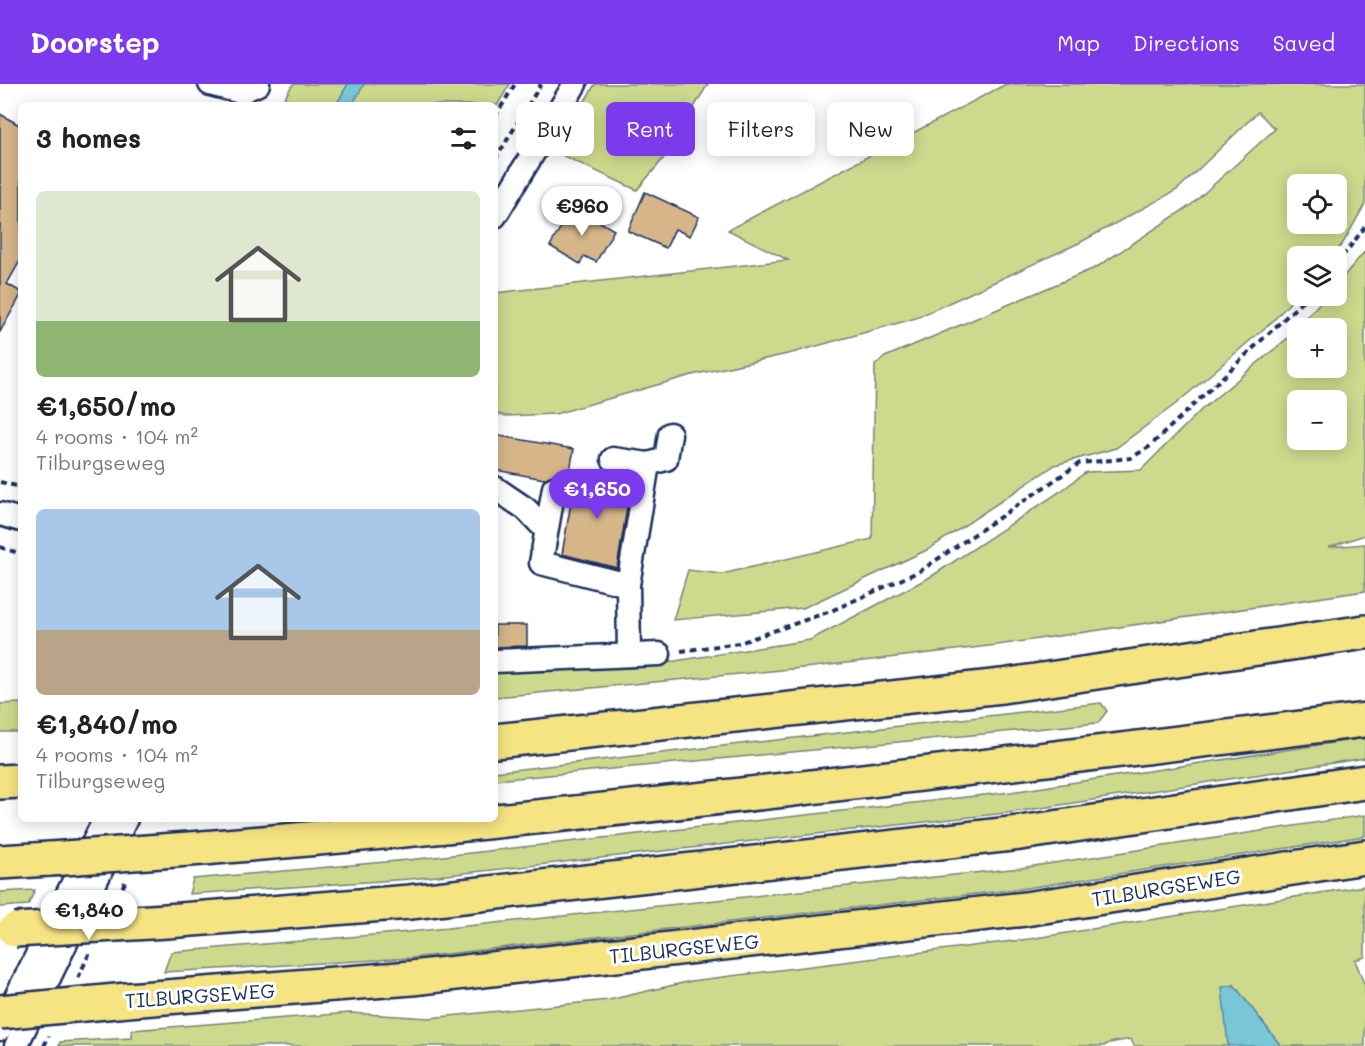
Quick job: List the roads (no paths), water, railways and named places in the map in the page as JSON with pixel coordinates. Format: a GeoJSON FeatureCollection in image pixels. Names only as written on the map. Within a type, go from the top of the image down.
{"type":"FeatureCollection","features":[{"type":"Feature","properties":{"kind":"highway"},"geometry":{"type":"LineString","coordinates":[[498,741],[1002,686],[1365,632]]}},
{"type":"Feature","properties":{"kind":"highway"},"geometry":{"type":"LineString","coordinates":[[498,822],[990,767],[1365,720]]}},
{"type":"Feature","properties":{"kind":"highway"},"geometry":{"type":"LineString","coordinates":[[0,782],[18,781]]}},
{"type":"Feature","properties":{"kind":"highway"},"geometry":{"type":"LineString","coordinates":[[7,931],[410,902],[1020,833],[1365,782]]}},
{"type":"Feature","properties":{"kind":"highway"},"geometry":{"type":"LineString","coordinates":[[0,862],[203,848],[494,822]]}},
{"type":"Feature","properties":{"kind":"highway","name":"TILBURGSEWEG"},"geometry":{"type":"LineString","coordinates":[[0,1012],[412,978],[1024,909],[1365,857]]}},
{"type":"Feature","properties":{"kind":"street"},"geometry":{"type":"LineString","coordinates":[[210,84],[241,92],[258,84]]}},
{"type":"Feature","properties":{"kind":"street"},"geometry":{"type":"LineString","coordinates":[[498,211],[575,84]]}},
{"type":"Feature","properties":{"kind":"street"},"geometry":{"type":"LineString","coordinates":[[613,459],[648,464],[666,459],[670,434]]}},
{"type":"Feature","properties":{"kind":"street"},"geometry":{"type":"LineString","coordinates":[[629,655],[628,585],[648,464]]}},
{"type":"Feature","properties":{"kind":"street"},"geometry":{"type":"LineString","coordinates":[[554,488],[541,563],[628,585]]}},
{"type":"Feature","properties":{"kind":"street"},"geometry":{"type":"LineString","coordinates":[[498,490],[526,510],[546,530]]}},
{"type":"Feature","properties":{"kind":"street"},"geometry":{"type":"LineString","coordinates":[[0,514],[18,519]]}},
{"type":"Feature","properties":{"kind":"street"},"geometry":{"type":"LineString","coordinates":[[498,661],[659,654]]}},
{"type":"Feature","properties":{"kind":"street"},"geometry":{"type":"LineString","coordinates":[[0,1029],[104,822]]}},
{"type":"Feature","properties":{"kind":"street"},"geometry":{"type":"LineString","coordinates":[[16,1046],[125,822]]}},
{"type":"Feature","properties":{"kind":"water"},"geometry":{"type":"Polygon","coordinates":[[[348,84],[364,84],[354,102],[338,102],[348,84]]]}},
{"type":"Feature","properties":{"kind":"water"},"geometry":{"type":"Polygon","coordinates":[[[1234,985],[1281,1046],[1228,1046],[1222,987],[1234,985]]]}}]}
